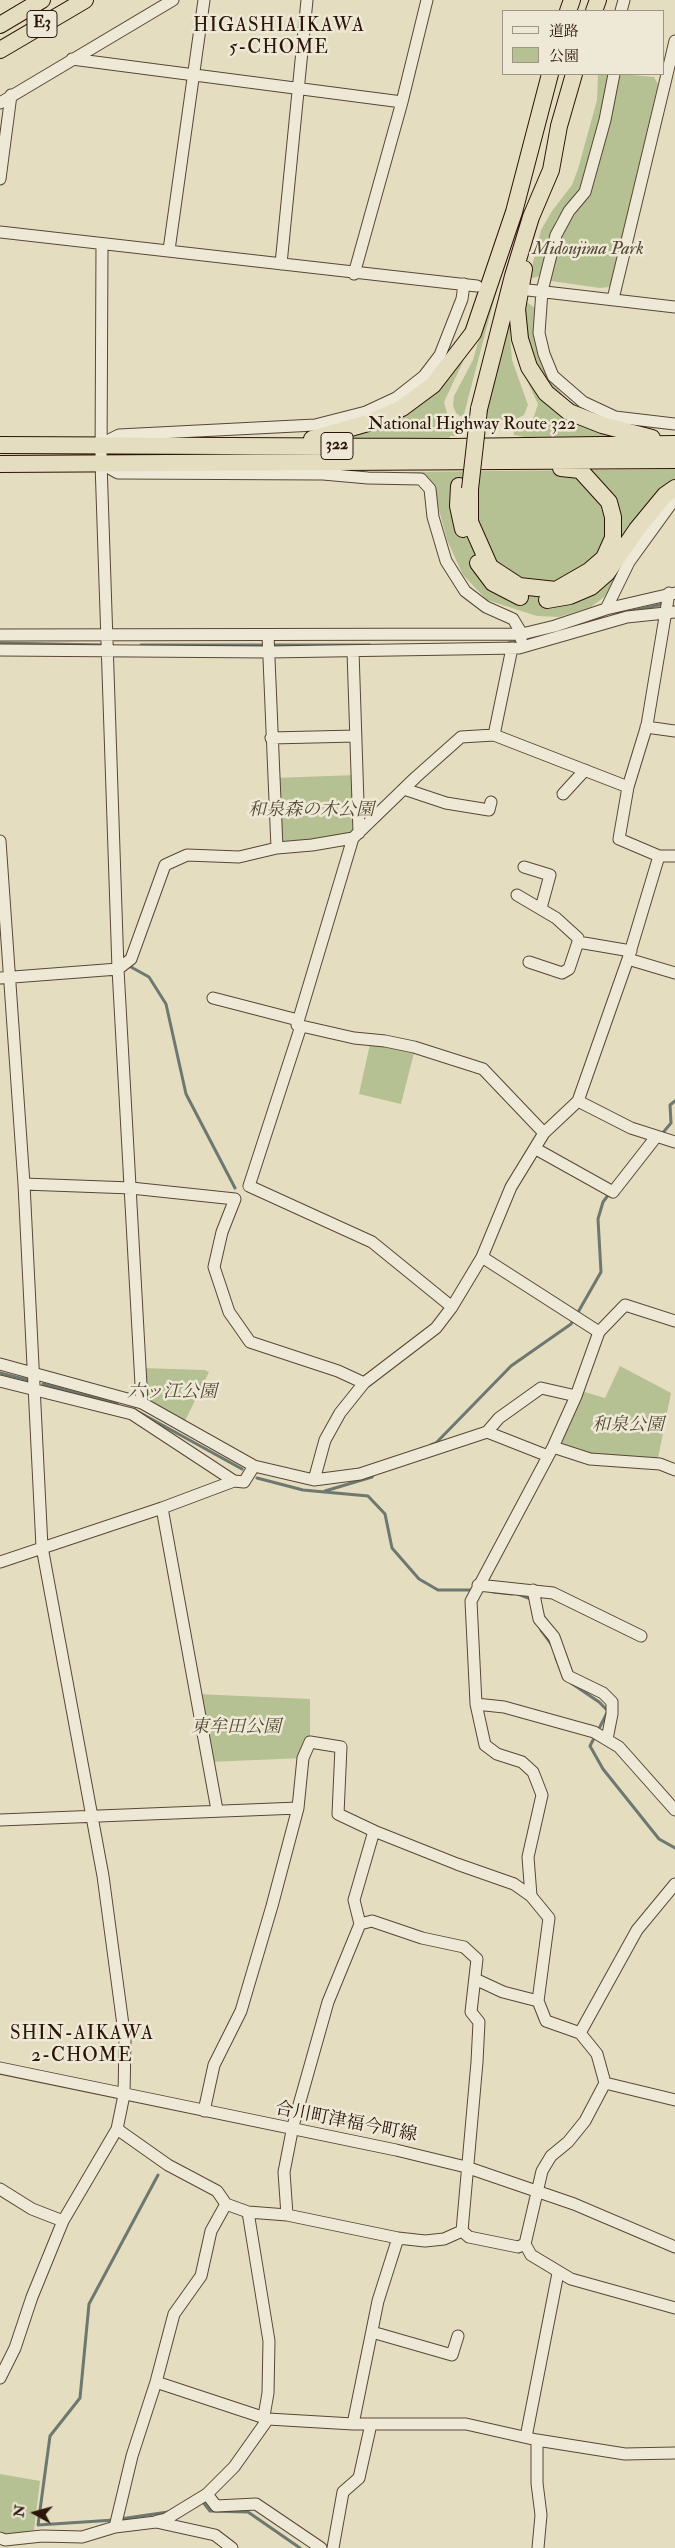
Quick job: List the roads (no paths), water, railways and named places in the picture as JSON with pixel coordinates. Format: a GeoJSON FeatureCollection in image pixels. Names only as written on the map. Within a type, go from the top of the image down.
{"type":"FeatureCollection","features":[{"type":"Feature","properties":{"kind":"highway"},"geometry":{"type":"LineString","coordinates":[[0,16],[24,0]]}},
{"type":"Feature","properties":{"kind":"highway","name":"E3"},"geometry":{"type":"LineString","coordinates":[[0,25],[42,0]]}},
{"type":"Feature","properties":{"kind":"highway","name":"E3"},"geometry":{"type":"LineString","coordinates":[[0,50],[84,0]]}},
{"type":"Feature","properties":{"kind":"highway"},"geometry":{"type":"LineString","coordinates":[[268,445],[321,438],[368,423],[402,408],[433,385],[473,333],[514,212],[550,75]]}},
{"type":"Feature","properties":{"kind":"highway"},"geometry":{"type":"LineString","coordinates":[[474,409],[531,217],[551,170],[559,126],[574,75]]}},
{"type":"Feature","properties":{"kind":"highway"},"geometry":{"type":"LineString","coordinates":[[514,212],[504,273],[474,409],[465,487],[458,506],[468,546],[493,583],[521,597],[553,600],[570,596],[591,587],[607,573],[637,529],[665,495],[675,488]]}},
{"type":"Feature","properties":{"kind":"highway"},"geometry":{"type":"LineString","coordinates":[[531,217],[517,310],[520,340],[529,367],[546,393],[569,412],[611,427],[675,444]]}},
{"type":"Feature","properties":{"kind":"highway","name":"National Highway Route 322"},"geometry":{"type":"LineString","coordinates":[[0,445],[452,447],[675,444]]}},
{"type":"Feature","properties":{"kind":"highway","name":"National Highway Route 322"},"geometry":{"type":"LineString","coordinates":[[0,464],[223,465],[675,460]]}},
{"type":"Feature","properties":{"kind":"highway"},"geometry":{"type":"LineString","coordinates":[[465,487],[470,522],[490,566],[519,586],[556,590],[572,583],[604,558],[613,538],[613,516],[609,502],[580,470],[524,462]]}},
{"type":"Feature","properties":{"kind":"street"},"geometry":{"type":"LineString","coordinates":[[0,102],[173,0]]}},
{"type":"Feature","properties":{"kind":"street"},"geometry":{"type":"LineString","coordinates":[[169,250],[204,0]]}},
{"type":"Feature","properties":{"kind":"street"},"geometry":{"type":"LineString","coordinates":[[280,264],[307,0]]}},
{"type":"Feature","properties":{"kind":"street"},"geometry":{"type":"LineString","coordinates":[[354,274],[402,102],[427,0]]}},
{"type":"Feature","properties":{"kind":"street"},"geometry":{"type":"LineString","coordinates":[[614,299],[675,41]]}},
{"type":"Feature","properties":{"kind":"street"},"geometry":{"type":"LineString","coordinates":[[72,59],[402,102]]}},
{"type":"Feature","properties":{"kind":"street"},"geometry":{"type":"LineString","coordinates":[[614,75],[605,120],[585,192],[569,211],[556,235],[542,291],[539,333],[547,365],[558,381],[583,402],[615,417],[675,424]]}},
{"type":"Feature","properties":{"kind":"street"},"geometry":{"type":"LineString","coordinates":[[0,179],[11,95]]}},
{"type":"Feature","properties":{"kind":"street"},"geometry":{"type":"LineString","coordinates":[[0,232],[102,245],[169,250],[354,274],[478,286]]}},
{"type":"Feature","properties":{"kind":"street"},"geometry":{"type":"LineString","coordinates":[[102,245],[101,463],[106,650],[118,968],[142,1403]]}},
{"type":"Feature","properties":{"kind":"street"},"geometry":{"type":"LineString","coordinates":[[102,444],[119,435],[315,425],[366,412],[396,398],[424,376],[440,355],[462,299],[464,284]]}},
{"type":"Feature","properties":{"kind":"street"},"geometry":{"type":"LineString","coordinates":[[528,290],[675,307]]}},
{"type":"Feature","properties":{"kind":"street"},"geometry":{"type":"LineString","coordinates":[[101,463],[118,473],[323,474],[421,480],[430,489],[439,541],[446,561],[455,576],[465,591],[486,607],[512,619],[522,634]]}},
{"type":"Feature","properties":{"kind":"street"},"geometry":{"type":"LineString","coordinates":[[606,609],[630,562],[671,504],[675,502]]}},
{"type":"Feature","properties":{"kind":"street"},"geometry":{"type":"LineString","coordinates":[[0,635],[522,634],[555,626],[606,609],[672,593],[671,612],[646,727],[628,787],[619,839],[659,856],[675,856]]}},
{"type":"Feature","properties":{"kind":"street"},"geometry":{"type":"LineString","coordinates":[[0,650],[268,652],[515,648],[627,618],[671,612]]}},
{"type":"Feature","properties":{"kind":"street"},"geometry":{"type":"LineString","coordinates":[[494,735],[515,648],[522,634]]}},
{"type":"Feature","properties":{"kind":"street"},"geometry":{"type":"LineString","coordinates":[[268,635],[276,848]]}},
{"type":"Feature","properties":{"kind":"street"},"geometry":{"type":"LineString","coordinates":[[353,651],[356,736],[356,836],[249,1186],[235,1199],[222,1232],[214,1267],[229,1312],[250,1342],[338,1371],[364,1383]]}},
{"type":"Feature","properties":{"kind":"street"},"geometry":{"type":"LineString","coordinates":[[646,727],[675,731]]}},
{"type":"Feature","properties":{"kind":"street"},"geometry":{"type":"LineString","coordinates":[[4,978],[118,968],[131,959],[165,866],[187,855],[239,857],[276,848],[312,845],[356,836],[461,737],[494,735],[628,787]]}},
{"type":"Feature","properties":{"kind":"street"},"geometry":{"type":"LineString","coordinates":[[271,738],[356,736]]}},
{"type":"Feature","properties":{"kind":"street"},"geometry":{"type":"LineString","coordinates":[[563,794],[585,770]]}},
{"type":"Feature","properties":{"kind":"street"},"geometry":{"type":"LineString","coordinates":[[404,789],[446,803],[489,810],[491,802]]}},
{"type":"Feature","properties":{"kind":"street"},"geometry":{"type":"LineString","coordinates":[[0,841],[4,978],[24,1184],[42,1547],[104,1876],[125,2040],[124,2095],[117,2129],[64,2221],[32,2297],[15,2348],[0,2378]]}},
{"type":"Feature","properties":{"kind":"street"},"geometry":{"type":"LineString","coordinates":[[314,1480],[325,1440],[340,1413],[364,1383],[436,1328],[452,1307],[482,1257],[511,1187],[536,1149],[544,1133],[578,1101],[630,955],[659,856]]}},
{"type":"Feature","properties":{"kind":"street"},"geometry":{"type":"LineString","coordinates":[[524,866],[550,875],[541,908]]}},
{"type":"Feature","properties":{"kind":"street"},"geometry":{"type":"LineString","coordinates":[[516,895],[556,918],[578,938],[566,972],[528,962]]}},
{"type":"Feature","properties":{"kind":"street"},"geometry":{"type":"LineString","coordinates":[[578,942],[630,955],[675,973]]}},
{"type":"Feature","properties":{"kind":"street"},"geometry":{"type":"LineString","coordinates":[[214,998],[300,1023],[414,1047],[483,1069],[544,1133]]}},
{"type":"Feature","properties":{"kind":"street"},"geometry":{"type":"LineString","coordinates":[[578,1101],[631,1128],[656,1137],[673,1139]]}},
{"type":"Feature","properties":{"kind":"street"},"geometry":{"type":"LineString","coordinates":[[536,1149],[613,1192],[656,1137]]}},
{"type":"Feature","properties":{"kind":"street"},"geometry":{"type":"LineString","coordinates":[[24,1184],[131,1188],[235,1199]]}},
{"type":"Feature","properties":{"kind":"street"},"geometry":{"type":"LineString","coordinates":[[249,1186],[372,1242],[452,1307]]}},
{"type":"Feature","properties":{"kind":"street"},"geometry":{"type":"LineString","coordinates":[[482,1257],[599,1332]]}},
{"type":"Feature","properties":{"kind":"street"},"geometry":{"type":"LineString","coordinates":[[531,1896],[528,1857],[542,1795],[533,1772],[522,1762],[498,1754],[485,1745],[476,1704],[470,1616],[475,1590],[550,1451],[576,1396],[599,1332],[625,1305],[675,1321]]}},
{"type":"Feature","properties":{"kind":"street"},"geometry":{"type":"LineString","coordinates":[[0,1364],[32,1371],[142,1403],[254,1466],[314,1480],[360,1474],[487,1432],[499,1418],[541,1388],[576,1396]]}},
{"type":"Feature","properties":{"kind":"street"},"geometry":{"type":"LineString","coordinates":[[0,1381],[132,1414],[234,1481]]}},
{"type":"Feature","properties":{"kind":"street"},"geometry":{"type":"LineString","coordinates":[[487,1432],[550,1451],[590,1459],[660,1464],[675,1470]]}},
{"type":"Feature","properties":{"kind":"street"},"geometry":{"type":"LineString","coordinates":[[0,1562],[162,1508],[234,1481],[244,1482],[254,1466]]}},
{"type":"Feature","properties":{"kind":"street"},"geometry":{"type":"LineString","coordinates":[[162,1508],[217,1810]]}},
{"type":"Feature","properties":{"kind":"street"},"geometry":{"type":"LineString","coordinates":[[475,1590],[533,1590],[553,1593],[641,1636]]}},
{"type":"Feature","properties":{"kind":"street"},"geometry":{"type":"LineString","coordinates":[[533,1590],[539,1619],[554,1637],[568,1676],[603,1693],[612,1702],[612,1714],[607,1738]]}},
{"type":"Feature","properties":{"kind":"street"},"geometry":{"type":"LineString","coordinates":[[476,1704],[504,1707],[594,1732],[607,1738],[619,1747],[675,1810]]}},
{"type":"Feature","properties":{"kind":"street"},"geometry":{"type":"LineString","coordinates":[[204,2111],[214,2065],[241,2011],[298,1808],[303,1758],[310,1742],[341,1747],[338,1814],[374,1831],[514,1884],[531,1896],[549,1918],[538,2001],[546,2021],[580,2033],[597,2054],[605,2083],[585,2121],[568,2142],[551,2156],[542,2172],[525,2244],[531,2255],[558,2273],[571,2279],[675,2308]]}},
{"type":"Feature","properties":{"kind":"street"},"geometry":{"type":"LineString","coordinates":[[0,1820],[298,1808]]}},
{"type":"Feature","properties":{"kind":"street"},"geometry":{"type":"LineString","coordinates":[[287,2215],[284,2172],[292,2130],[328,2002],[360,1924],[354,1900],[374,1831]]}},
{"type":"Feature","properties":{"kind":"street"},"geometry":{"type":"LineString","coordinates":[[580,2033],[637,1930],[675,1884]]}},
{"type":"Feature","properties":{"kind":"street"},"geometry":{"type":"LineString","coordinates":[[360,1924],[372,1921],[422,1938],[464,1947],[477,1959],[471,2012],[479,2022],[462,2231]]}},
{"type":"Feature","properties":{"kind":"street"},"geometry":{"type":"LineString","coordinates":[[475,1979],[503,1992],[538,2001]]}},
{"type":"Feature","properties":{"kind":"street","name":"合川町津福今町線"},"geometry":{"type":"LineString","coordinates":[[0,2068],[292,2130],[396,2150],[466,2167],[538,2190],[675,2247]]}},
{"type":"Feature","properties":{"kind":"street"},"geometry":{"type":"LineString","coordinates":[[605,2083],[675,2100]]}},
{"type":"Feature","properties":{"kind":"street"},"geometry":{"type":"LineString","coordinates":[[117,2129],[168,2165],[217,2192],[226,2204],[248,2212],[287,2215],[398,2238],[425,2241],[444,2239],[462,2231]]}},
{"type":"Feature","properties":{"kind":"street"},"geometry":{"type":"LineString","coordinates":[[0,2189],[32,2209],[64,2221]]}},
{"type":"Feature","properties":{"kind":"street"},"geometry":{"type":"LineString","coordinates":[[115,2528],[132,2456],[156,2382],[174,2314],[201,2276],[211,2231],[226,2204]]}},
{"type":"Feature","properties":{"kind":"street"},"geometry":{"type":"LineString","coordinates":[[0,2538],[5,2540],[42,2536],[82,2537],[115,2528],[166,2519],[207,2494],[234,2467],[266,2418],[268,2393],[269,2341],[248,2212]]}},
{"type":"Feature","properties":{"kind":"street"},"geometry":{"type":"LineString","coordinates":[[462,2231],[469,2237],[518,2247],[525,2244]]}},
{"type":"Feature","properties":{"kind":"street"},"geometry":{"type":"LineString","coordinates":[[353,2424],[378,2301],[398,2238]]}},
{"type":"Feature","properties":{"kind":"street"},"geometry":{"type":"LineString","coordinates":[[538,2548],[541,2515],[531,2438],[558,2273]]}},
{"type":"Feature","properties":{"kind":"street"},"geometry":{"type":"LineString","coordinates":[[372,2332],[452,2355],[458,2336]]}},
{"type":"Feature","properties":{"kind":"street"},"geometry":{"type":"LineString","coordinates":[[156,2382],[266,2418],[353,2424],[466,2424],[531,2438],[625,2454],[675,2453]]}},
{"type":"Feature","properties":{"kind":"street"},"geometry":{"type":"LineString","coordinates":[[333,2548],[343,2492],[359,2478],[371,2424]]}},
{"type":"Feature","properties":{"kind":"street"},"geometry":{"type":"LineString","coordinates":[[207,2494],[216,2506],[256,2504],[321,2548]]}},
{"type":"Feature","properties":{"kind":"street"},"geometry":{"type":"LineString","coordinates":[[156,2522],[215,2535],[232,2548]]}},
{"type":"Feature","properties":{"kind":"street"},"geometry":{"type":"LineString","coordinates":[[211,2548],[215,2535]]}},
{"type":"Feature","properties":{"kind":"waterway"},"geometry":{"type":"LineString","coordinates":[[632,611],[664,604]]}},
{"type":"Feature","properties":{"kind":"waterway"},"geometry":{"type":"LineString","coordinates":[[508,643],[544,635]]}},
{"type":"Feature","properties":{"kind":"waterway"},"geometry":{"type":"LineString","coordinates":[[0,643],[105,645]]}},
{"type":"Feature","properties":{"kind":"waterway"},"geometry":{"type":"LineString","coordinates":[[141,645],[370,645]]}},
{"type":"Feature","properties":{"kind":"waterway"},"geometry":{"type":"LineString","coordinates":[[131,967],[149,977],[166,1004],[186,1094],[235,1188]]}},
{"type":"Feature","properties":{"kind":"waterway"},"geometry":{"type":"LineString","coordinates":[[661,1135],[671,1123],[670,1105],[675,1101]]}},
{"type":"Feature","properties":{"kind":"waterway"},"geometry":{"type":"LineString","coordinates":[[577,1314],[601,1272],[598,1219],[603,1202],[609,1194]]}},
{"type":"Feature","properties":{"kind":"waterway"},"geometry":{"type":"LineString","coordinates":[[431,1445],[436,1443],[511,1366],[571,1324],[574,1319]]}},
{"type":"Feature","properties":{"kind":"waterway"},"geometry":{"type":"LineString","coordinates":[[0,1373],[32,1381]]}},
{"type":"Feature","properties":{"kind":"waterway"},"geometry":{"type":"LineString","coordinates":[[43,1384],[117,1404]]}},
{"type":"Feature","properties":{"kind":"waterway"},"geometry":{"type":"LineString","coordinates":[[135,1410],[242,1469]]}},
{"type":"Feature","properties":{"kind":"waterway"},"geometry":{"type":"LineString","coordinates":[[325,1491],[372,1477],[374,1473]]}},
{"type":"Feature","properties":{"kind":"waterway"},"geometry":{"type":"LineString","coordinates":[[257,1478],[303,1490],[368,1496],[385,1514],[392,1548],[419,1579],[438,1590],[475,1590]]}},
{"type":"Feature","properties":{"kind":"waterway"},"geometry":{"type":"LineString","coordinates":[[493,1592],[512,1594]]}},
{"type":"Feature","properties":{"kind":"waterway"},"geometry":{"type":"LineString","coordinates":[[518,1594],[531,1599]]}},
{"type":"Feature","properties":{"kind":"waterway"},"geometry":{"type":"LineString","coordinates":[[541,1630],[552,1645]]}},
{"type":"Feature","properties":{"kind":"waterway"},"geometry":{"type":"LineString","coordinates":[[556,1658],[562,1673]]}},
{"type":"Feature","properties":{"kind":"waterway"},"geometry":{"type":"LineString","coordinates":[[571,1683],[599,1702],[608,1711],[590,1746],[603,1769],[659,1839],[675,1848]]}},
{"type":"Feature","properties":{"kind":"waterway"},"geometry":{"type":"LineString","coordinates":[[114,2520],[38,2525],[50,2436],[80,2398],[89,2304],[158,2175]]}},
{"type":"Feature","properties":{"kind":"waterway"},"geometry":{"type":"LineString","coordinates":[[202,2501],[210,2511],[248,2512],[300,2548]]}},
{"type":"Feature","properties":{"kind":"waterway"},"geometry":{"type":"LineString","coordinates":[[120,2519],[168,2512]]}},
{"type":"Feature","properties":{"kind":"district","name":"HIGASHIAIKAWA 5-CHOME"},"geometry":{"type":"Point","coordinates":[279,38]}},
{"type":"Feature","properties":{"kind":"district","name":"SHIN-AIKAWA 2-CHOME"},"geometry":{"type":"Point","coordinates":[82,2046]}},
{"type":"Feature","properties":{"kind":"park label","name":"Midoujima Park"},"geometry":{"type":"Point","coordinates":[588,250]}},
{"type":"Feature","properties":{"kind":"park label","name":"和泉森の木公園"},"geometry":{"type":"Point","coordinates":[311,811]}},
{"type":"Feature","properties":{"kind":"park label","name":"六ッ江公園"},"geometry":{"type":"Point","coordinates":[172,1393]}},
{"type":"Feature","properties":{"kind":"park label","name":"和泉公園"},"geometry":{"type":"Point","coordinates":[628,1426]}},
{"type":"Feature","properties":{"kind":"park label","name":"東牟田公園"},"geometry":{"type":"Point","coordinates":[236,1728]}}]}
